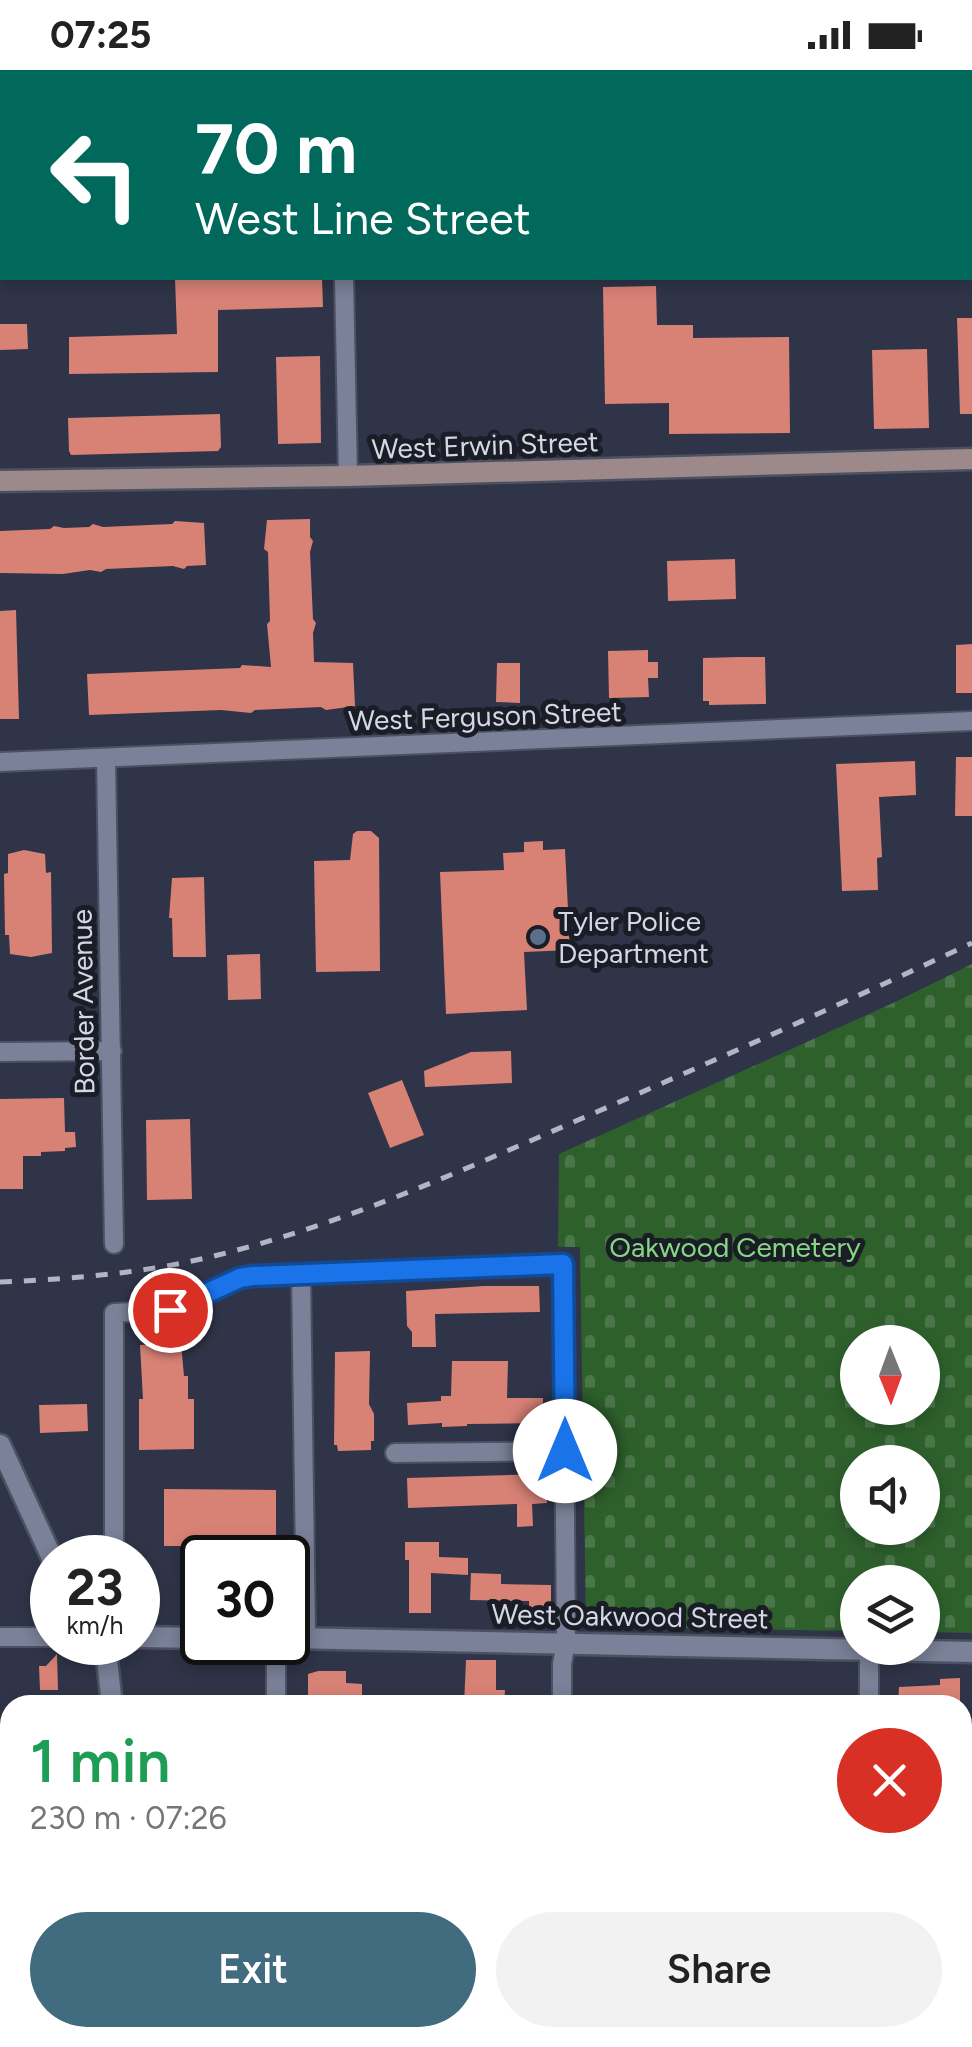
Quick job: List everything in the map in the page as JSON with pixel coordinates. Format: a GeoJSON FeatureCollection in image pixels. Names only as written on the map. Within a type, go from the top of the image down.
{"type":"FeatureCollection","features":[{"type":"Feature","properties":{"kind":"main road","name":"West Erwin Street"},"geometry":{"type":"LineString","coordinates":[[0,481],[972,459]]}},
{"type":"Feature","properties":{"kind":"street"},"geometry":{"type":"LineString","coordinates":[[344,280],[348,476]]}},
{"type":"Feature","properties":{"kind":"street","name":"West Ferguson Street"},"geometry":{"type":"LineString","coordinates":[[0,762],[972,722]]}},
{"type":"Feature","properties":{"kind":"street","name":"Border Avenue"},"geometry":{"type":"LineString","coordinates":[[106,758],[114,1244]]}},
{"type":"Feature","properties":{"kind":"street"},"geometry":{"type":"LineString","coordinates":[[0,1052],[112,1051]]}},
{"type":"Feature","properties":{"kind":"street"},"geometry":{"type":"LineString","coordinates":[[114,1535],[114,1313],[170,1310],[240,1278],[563,1264],[566,1642],[562,1695]]}},
{"type":"Feature","properties":{"kind":"street"},"geometry":{"type":"LineString","coordinates":[[298,1535],[301,1273]]}},
{"type":"Feature","properties":{"kind":"street"},"geometry":{"type":"LineString","coordinates":[[0,1445],[41,1535]]}},
{"type":"Feature","properties":{"kind":"street"},"geometry":{"type":"LineString","coordinates":[[395,1453],[565,1451]]}},
{"type":"Feature","properties":{"kind":"street"},"geometry":{"type":"LineString","coordinates":[[0,1638],[30,1637]]}},
{"type":"Feature","properties":{"kind":"street","name":"West Oakwood Street"},"geometry":{"type":"LineString","coordinates":[[310,1638],[840,1648]]}},
{"type":"Feature","properties":{"kind":"street","name":"West Oakwood Street"},"geometry":{"type":"LineString","coordinates":[[940,1651],[972,1652]]}},
{"type":"Feature","properties":{"kind":"street"},"geometry":{"type":"LineString","coordinates":[[108,1665],[111,1695]]}},
{"type":"Feature","properties":{"kind":"street"},"geometry":{"type":"LineString","coordinates":[[276,1665],[276,1695]]}},
{"type":"Feature","properties":{"kind":"street"},"geometry":{"type":"LineString","coordinates":[[869,1665],[869,1695]]}},
{"type":"Feature","properties":{"kind":"green space","name":"Oakwood Cemetery"},"geometry":{"type":"Polygon","coordinates":[[[972,964],[972,1633],[940,1632],[940,1565],[840,1565],[840,1631],[586,1627],[580,1247],[558,1247],[559,1154],[972,964]]]}},
{"type":"Feature","properties":{"kind":"building"},"geometry":{"type":"Polygon","coordinates":[[[175,280],[322,280],[323,307],[218,310],[218,372],[69,374],[69,337],[177,334],[175,280]]]}},
{"type":"Feature","properties":{"kind":"building"},"geometry":{"type":"Polygon","coordinates":[[[656,286],[657,325],[693,325],[693,338],[789,337],[790,433],[669,434],[669,403],[605,404],[603,287],[656,286]]]}},
{"type":"Feature","properties":{"kind":"building"},"geometry":{"type":"Polygon","coordinates":[[[957,318],[972,318],[972,414],[960,414],[957,318]]]}},
{"type":"Feature","properties":{"kind":"building"},"geometry":{"type":"Polygon","coordinates":[[[0,324],[27,324],[28,349],[0,350],[0,324]]]}},
{"type":"Feature","properties":{"kind":"building"},"geometry":{"type":"Polygon","coordinates":[[[927,349],[929,428],[874,429],[872,350],[927,349]]]}},
{"type":"Feature","properties":{"kind":"building"},"geometry":{"type":"Polygon","coordinates":[[[320,356],[321,443],[278,444],[276,357],[320,356]]]}},
{"type":"Feature","properties":{"kind":"building"},"geometry":{"type":"Polygon","coordinates":[[[220,414],[218,451],[71,455],[69,451],[68,418],[220,414]]]}},
{"type":"Feature","properties":{"kind":"building"},"geometry":{"type":"Polygon","coordinates":[[[310,519],[316,623],[314,662],[353,663],[355,706],[251,713],[221,710],[89,715],[87,674],[242,665],[271,667],[268,552],[264,549],[267,520],[310,519]]]}},
{"type":"Feature","properties":{"kind":"building"},"geometry":{"type":"Polygon","coordinates":[[[175,521],[204,523],[206,565],[63,574],[0,573],[0,531],[175,521]]]}},
{"type":"Feature","properties":{"kind":"building"},"geometry":{"type":"Polygon","coordinates":[[[735,559],[736,599],[668,601],[667,561],[735,559]]]}},
{"type":"Feature","properties":{"kind":"building"},"geometry":{"type":"Polygon","coordinates":[[[16,610],[19,719],[0,719],[0,611],[16,610]]]}},
{"type":"Feature","properties":{"kind":"building"},"geometry":{"type":"Polygon","coordinates":[[[972,644],[972,693],[956,693],[956,645],[972,644]]]}},
{"type":"Feature","properties":{"kind":"building"},"geometry":{"type":"Polygon","coordinates":[[[648,650],[648,662],[658,662],[658,678],[648,678],[649,697],[609,698],[608,651],[648,650]]]}},
{"type":"Feature","properties":{"kind":"building"},"geometry":{"type":"Polygon","coordinates":[[[765,657],[766,704],[709,705],[709,701],[703,701],[703,658],[765,657]]]}},
{"type":"Feature","properties":{"kind":"building"},"geometry":{"type":"Polygon","coordinates":[[[497,663],[520,663],[520,703],[496,702],[497,663]]]}},
{"type":"Feature","properties":{"kind":"building"},"geometry":{"type":"Polygon","coordinates":[[[956,757],[972,757],[972,816],[955,816],[956,757]]]}},
{"type":"Feature","properties":{"kind":"building"},"geometry":{"type":"Polygon","coordinates":[[[915,761],[916,795],[879,797],[882,857],[877,858],[878,890],[842,891],[836,764],[915,761]]]}},
{"type":"Feature","properties":{"kind":"building"},"geometry":{"type":"Polygon","coordinates":[[[371,831],[379,838],[380,971],[316,972],[314,861],[350,860],[353,834],[371,831]]]}},
{"type":"Feature","properties":{"kind":"building","name":"Tyler Police Department"},"geometry":{"type":"Polygon","coordinates":[[[543,841],[543,850],[565,849],[570,950],[524,952],[527,1010],[446,1014],[440,872],[504,870],[503,853],[524,852],[524,842],[543,841]]]}},
{"type":"Feature","properties":{"kind":"building"},"geometry":{"type":"Polygon","coordinates":[[[24,850],[45,854],[46,873],[51,872],[52,953],[31,957],[10,954],[9,935],[5,935],[4,874],[8,873],[8,854],[24,850]]]}},
{"type":"Feature","properties":{"kind":"building"},"geometry":{"type":"Polygon","coordinates":[[[204,877],[206,957],[173,957],[169,918],[172,878],[204,877]]]}},
{"type":"Feature","properties":{"kind":"building"},"geometry":{"type":"Polygon","coordinates":[[[260,954],[261,999],[228,1000],[227,955],[260,954]]]}},
{"type":"Feature","properties":{"kind":"building"},"geometry":{"type":"Polygon","coordinates":[[[511,1051],[512,1083],[425,1087],[424,1071],[471,1052],[511,1051]]]}},
{"type":"Feature","properties":{"kind":"building"},"geometry":{"type":"Polygon","coordinates":[[[402,1080],[424,1135],[390,1148],[368,1093],[402,1080]]]}},
{"type":"Feature","properties":{"kind":"building"},"geometry":{"type":"Polygon","coordinates":[[[64,1098],[65,1132],[75,1132],[76,1147],[41,1152],[41,1156],[23,1156],[23,1189],[0,1189],[0,1099],[64,1098]]]}},
{"type":"Feature","properties":{"kind":"building"},"geometry":{"type":"Polygon","coordinates":[[[190,1119],[192,1199],[147,1200],[146,1120],[190,1119]]]}},
{"type":"Feature","properties":{"kind":"building"},"geometry":{"type":"Polygon","coordinates":[[[539,1286],[540,1312],[435,1314],[436,1347],[412,1347],[406,1291],[539,1286]]]}},
{"type":"Feature","properties":{"kind":"building"},"geometry":{"type":"Polygon","coordinates":[[[181,1343],[188,1399],[194,1399],[194,1449],[139,1450],[139,1399],[143,1399],[140,1345],[181,1343]]]}},
{"type":"Feature","properties":{"kind":"building"},"geometry":{"type":"Polygon","coordinates":[[[370,1351],[369,1404],[374,1414],[374,1441],[371,1450],[338,1451],[334,1445],[335,1352],[370,1351]]]}},
{"type":"Feature","properties":{"kind":"building"},"geometry":{"type":"Polygon","coordinates":[[[452,1361],[508,1361],[507,1398],[543,1398],[543,1420],[442,1427],[442,1423],[408,1425],[407,1403],[441,1401],[441,1396],[451,1396],[452,1361]]]}},
{"type":"Feature","properties":{"kind":"building"},"geometry":{"type":"Polygon","coordinates":[[[87,1404],[88,1431],[40,1433],[39,1405],[87,1404]]]}},
{"type":"Feature","properties":{"kind":"building"},"geometry":{"type":"Polygon","coordinates":[[[545,1474],[547,1503],[532,1504],[533,1526],[517,1527],[517,1504],[408,1508],[407,1478],[545,1474]]]}},
{"type":"Feature","properties":{"kind":"building"},"geometry":{"type":"Polygon","coordinates":[[[164,1489],[276,1490],[276,1535],[180,1535],[180,1546],[164,1546],[164,1489]]]}},
{"type":"Feature","properties":{"kind":"building"},"geometry":{"type":"Polygon","coordinates":[[[405,1542],[439,1542],[439,1557],[468,1558],[468,1575],[431,1573],[431,1613],[409,1613],[405,1542]]]}},
{"type":"Feature","properties":{"kind":"building"},"geometry":{"type":"Polygon","coordinates":[[[471,1573],[501,1574],[501,1584],[551,1585],[551,1616],[529,1615],[529,1601],[470,1600],[471,1573]]]}},
{"type":"Feature","properties":{"kind":"building"},"geometry":{"type":"Polygon","coordinates":[[[466,1660],[496,1660],[496,1690],[505,1690],[505,1695],[464,1695],[466,1660]]]}},
{"type":"Feature","properties":{"kind":"building"},"geometry":{"type":"Polygon","coordinates":[[[57,1665],[58,1690],[40,1690],[39,1666],[57,1665]]]}},
{"type":"Feature","properties":{"kind":"building"},"geometry":{"type":"Polygon","coordinates":[[[346,1671],[346,1683],[362,1684],[362,1695],[308,1695],[308,1674],[346,1671]]]}},
{"type":"Feature","properties":{"kind":"building"},"geometry":{"type":"Polygon","coordinates":[[[960,1678],[960,1695],[899,1695],[899,1687],[940,1685],[940,1679],[960,1678]]]}},
{"type":"Feature","properties":{"kind":"railway"},"geometry":{"type":"LineString","coordinates":[[0,1282],[137,1271],[218,1255],[314,1227],[500,1154],[972,943]]}},
{"type":"Feature","properties":{"kind":"place","name":"Tyler Police Department"},"geometry":{"type":"Point","coordinates":[538,937]}},
{"type":"Feature","properties":{"kind":"route"},"geometry":{"type":"LineString","coordinates":[[170,1310],[252,1276],[563,1264],[565,1451]]}}]}
